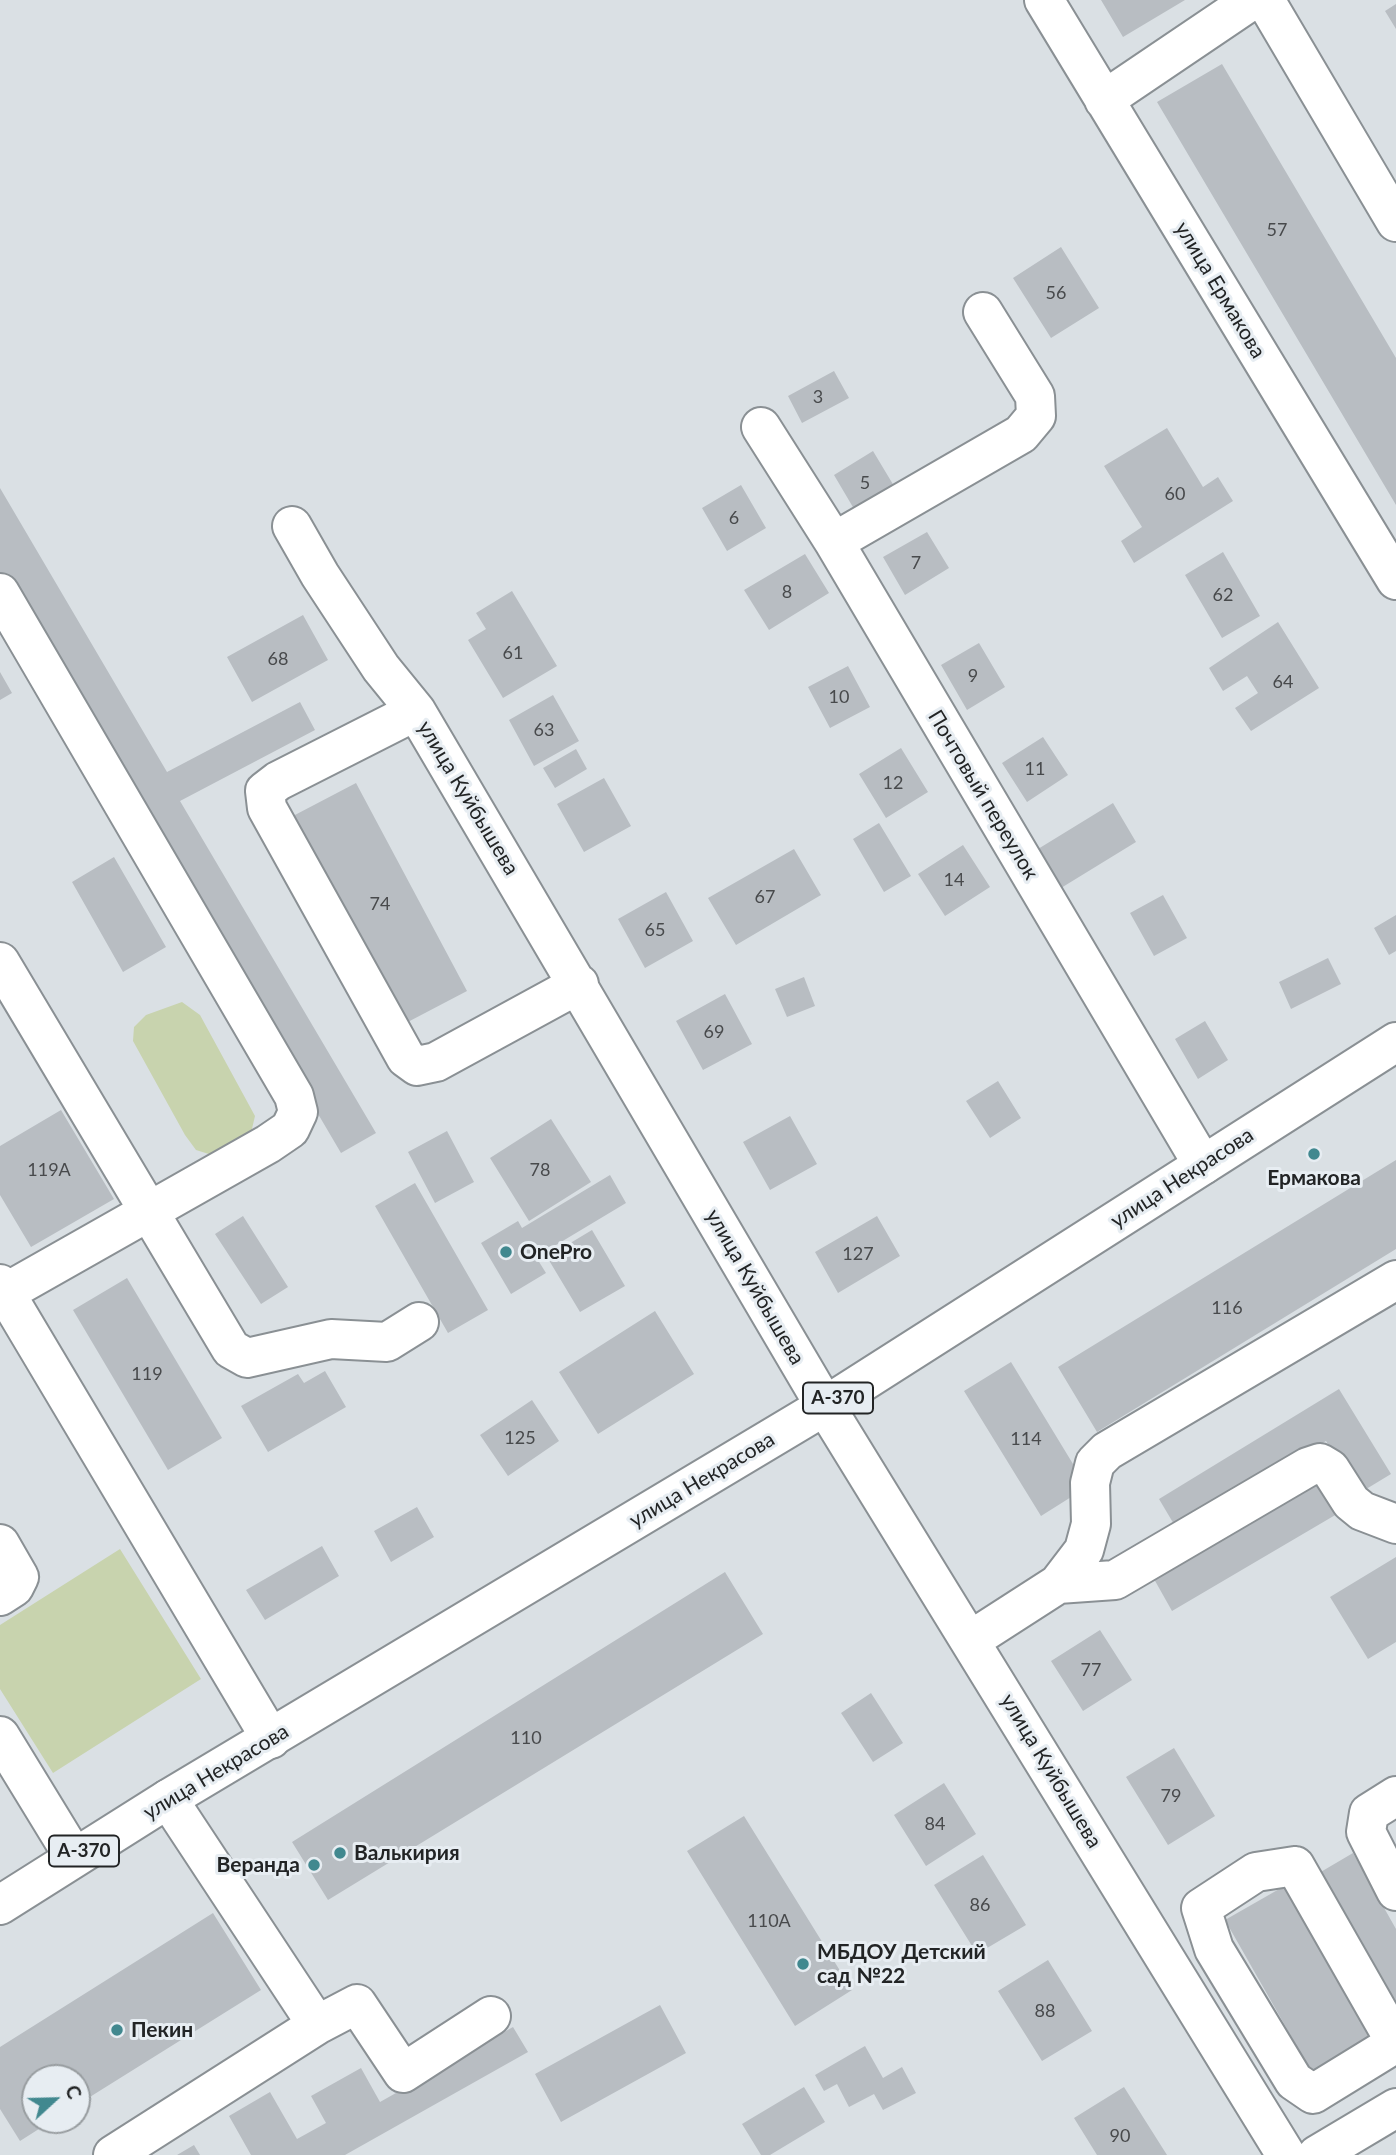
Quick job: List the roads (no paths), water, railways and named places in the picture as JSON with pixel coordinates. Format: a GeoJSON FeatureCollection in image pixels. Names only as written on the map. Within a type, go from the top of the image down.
{"type":"FeatureCollection","features":[{"type":"Feature","properties":{"kind":"main road","name":"улица Ермакова"},"geometry":{"type":"LineString","coordinates":[[1044,0],[1396,580]]}},
{"type":"Feature","properties":{"kind":"main road"},"geometry":{"type":"LineString","coordinates":[[1104,100],[1252,0]]}},
{"type":"Feature","properties":{"kind":"main road"},"geometry":{"type":"LineString","coordinates":[[1265,0],[1396,222]]}},
{"type":"Feature","properties":{"kind":"main road"},"geometry":{"type":"LineString","coordinates":[[834,542],[1021,434],[1036,416],[1035,396],[983,312]]}},
{"type":"Feature","properties":{"kind":"main road","name":"Почтовый переулок"},"geometry":{"type":"LineString","coordinates":[[761,427],[834,542],[1203,1165]]}},
{"type":"Feature","properties":{"kind":"main road","name":"улица Куйбышева"},"geometry":{"type":"LineString","coordinates":[[292,526],[320,575],[381,668],[416,711],[825,1406],[1286,2155]]}},
{"type":"Feature","properties":{"kind":"main road"},"geometry":{"type":"LineString","coordinates":[[0,593],[296,1104],[298,1112],[290,1129],[149,1211],[3,1289],[271,1739]]}},
{"type":"Feature","properties":{"kind":"main road"},"geometry":{"type":"LineString","coordinates":[[416,711],[278,781],[265,792],[267,808],[407,1058],[417,1066],[436,1062],[579,984]]}},
{"type":"Feature","properties":{"kind":"main road"},"geometry":{"type":"LineString","coordinates":[[0,962],[231,1349],[247,1358],[331,1339],[387,1342],[419,1322]]}},
{"type":"Feature","properties":{"kind":"main road","name":"улица Некрасова"},"geometry":{"type":"LineString","coordinates":[[0,1905],[168,1799],[825,1406],[1396,1042]]}},
{"type":"Feature","properties":{"kind":"main road"},"geometry":{"type":"LineString","coordinates":[[971,1640],[1058,1584],[1084,1550],[1091,1524],[1090,1483],[1095,1463],[1107,1451],[1396,1280]]}},
{"type":"Feature","properties":{"kind":"main road"},"geometry":{"type":"LineString","coordinates":[[1058,1584],[1115,1580],[1308,1466],[1320,1463],[1330,1469],[1351,1502],[1362,1511],[1396,1524]]}},
{"type":"Feature","properties":{"kind":"main road"},"geometry":{"type":"LineString","coordinates":[[0,1544],[19,1577],[14,1587],[0,1596]]}},
{"type":"Feature","properties":{"kind":"main road"},"geometry":{"type":"LineString","coordinates":[[0,1736],[74,1857]]}},
{"type":"Feature","properties":{"kind":"main road"},"geometry":{"type":"LineString","coordinates":[[1396,1796],[1369,1813],[1366,1832],[1396,1891]]}},
{"type":"Feature","properties":{"kind":"main road"},"geometry":{"type":"LineString","coordinates":[[168,1799],[317,2025]]}},
{"type":"Feature","properties":{"kind":"main road"},"geometry":{"type":"LineString","coordinates":[[1396,2043],[1313,2094],[1294,2081],[1214,1949],[1200,1908],[1256,1872],[1295,1866],[1396,2043],[1396,2080]]}},
{"type":"Feature","properties":{"kind":"main road"},"geometry":{"type":"LineString","coordinates":[[113,2155],[317,2025],[357,2004],[403,2073],[491,2016]]}},
{"type":"Feature","properties":{"kind":"main road"},"geometry":{"type":"LineString","coordinates":[[1317,2155],[1396,2108]]}},
{"type":"Feature","properties":{"kind":"place","name":"Ермакова"},"geometry":{"type":"Point","coordinates":[1314,1154]}},
{"type":"Feature","properties":{"kind":"place","name":"OnePro"},"geometry":{"type":"Point","coordinates":[506,1252]}},
{"type":"Feature","properties":{"kind":"place","name":"Валькирия"},"geometry":{"type":"Point","coordinates":[340,1853]}},
{"type":"Feature","properties":{"kind":"place","name":"Веранда"},"geometry":{"type":"Point","coordinates":[314,1865]}},
{"type":"Feature","properties":{"kind":"place","name":"МБДОУ Детский сад №22"},"geometry":{"type":"Point","coordinates":[803,1964]}},
{"type":"Feature","properties":{"kind":"place","name":"Пекин"},"geometry":{"type":"Point","coordinates":[117,2030]}}]}
